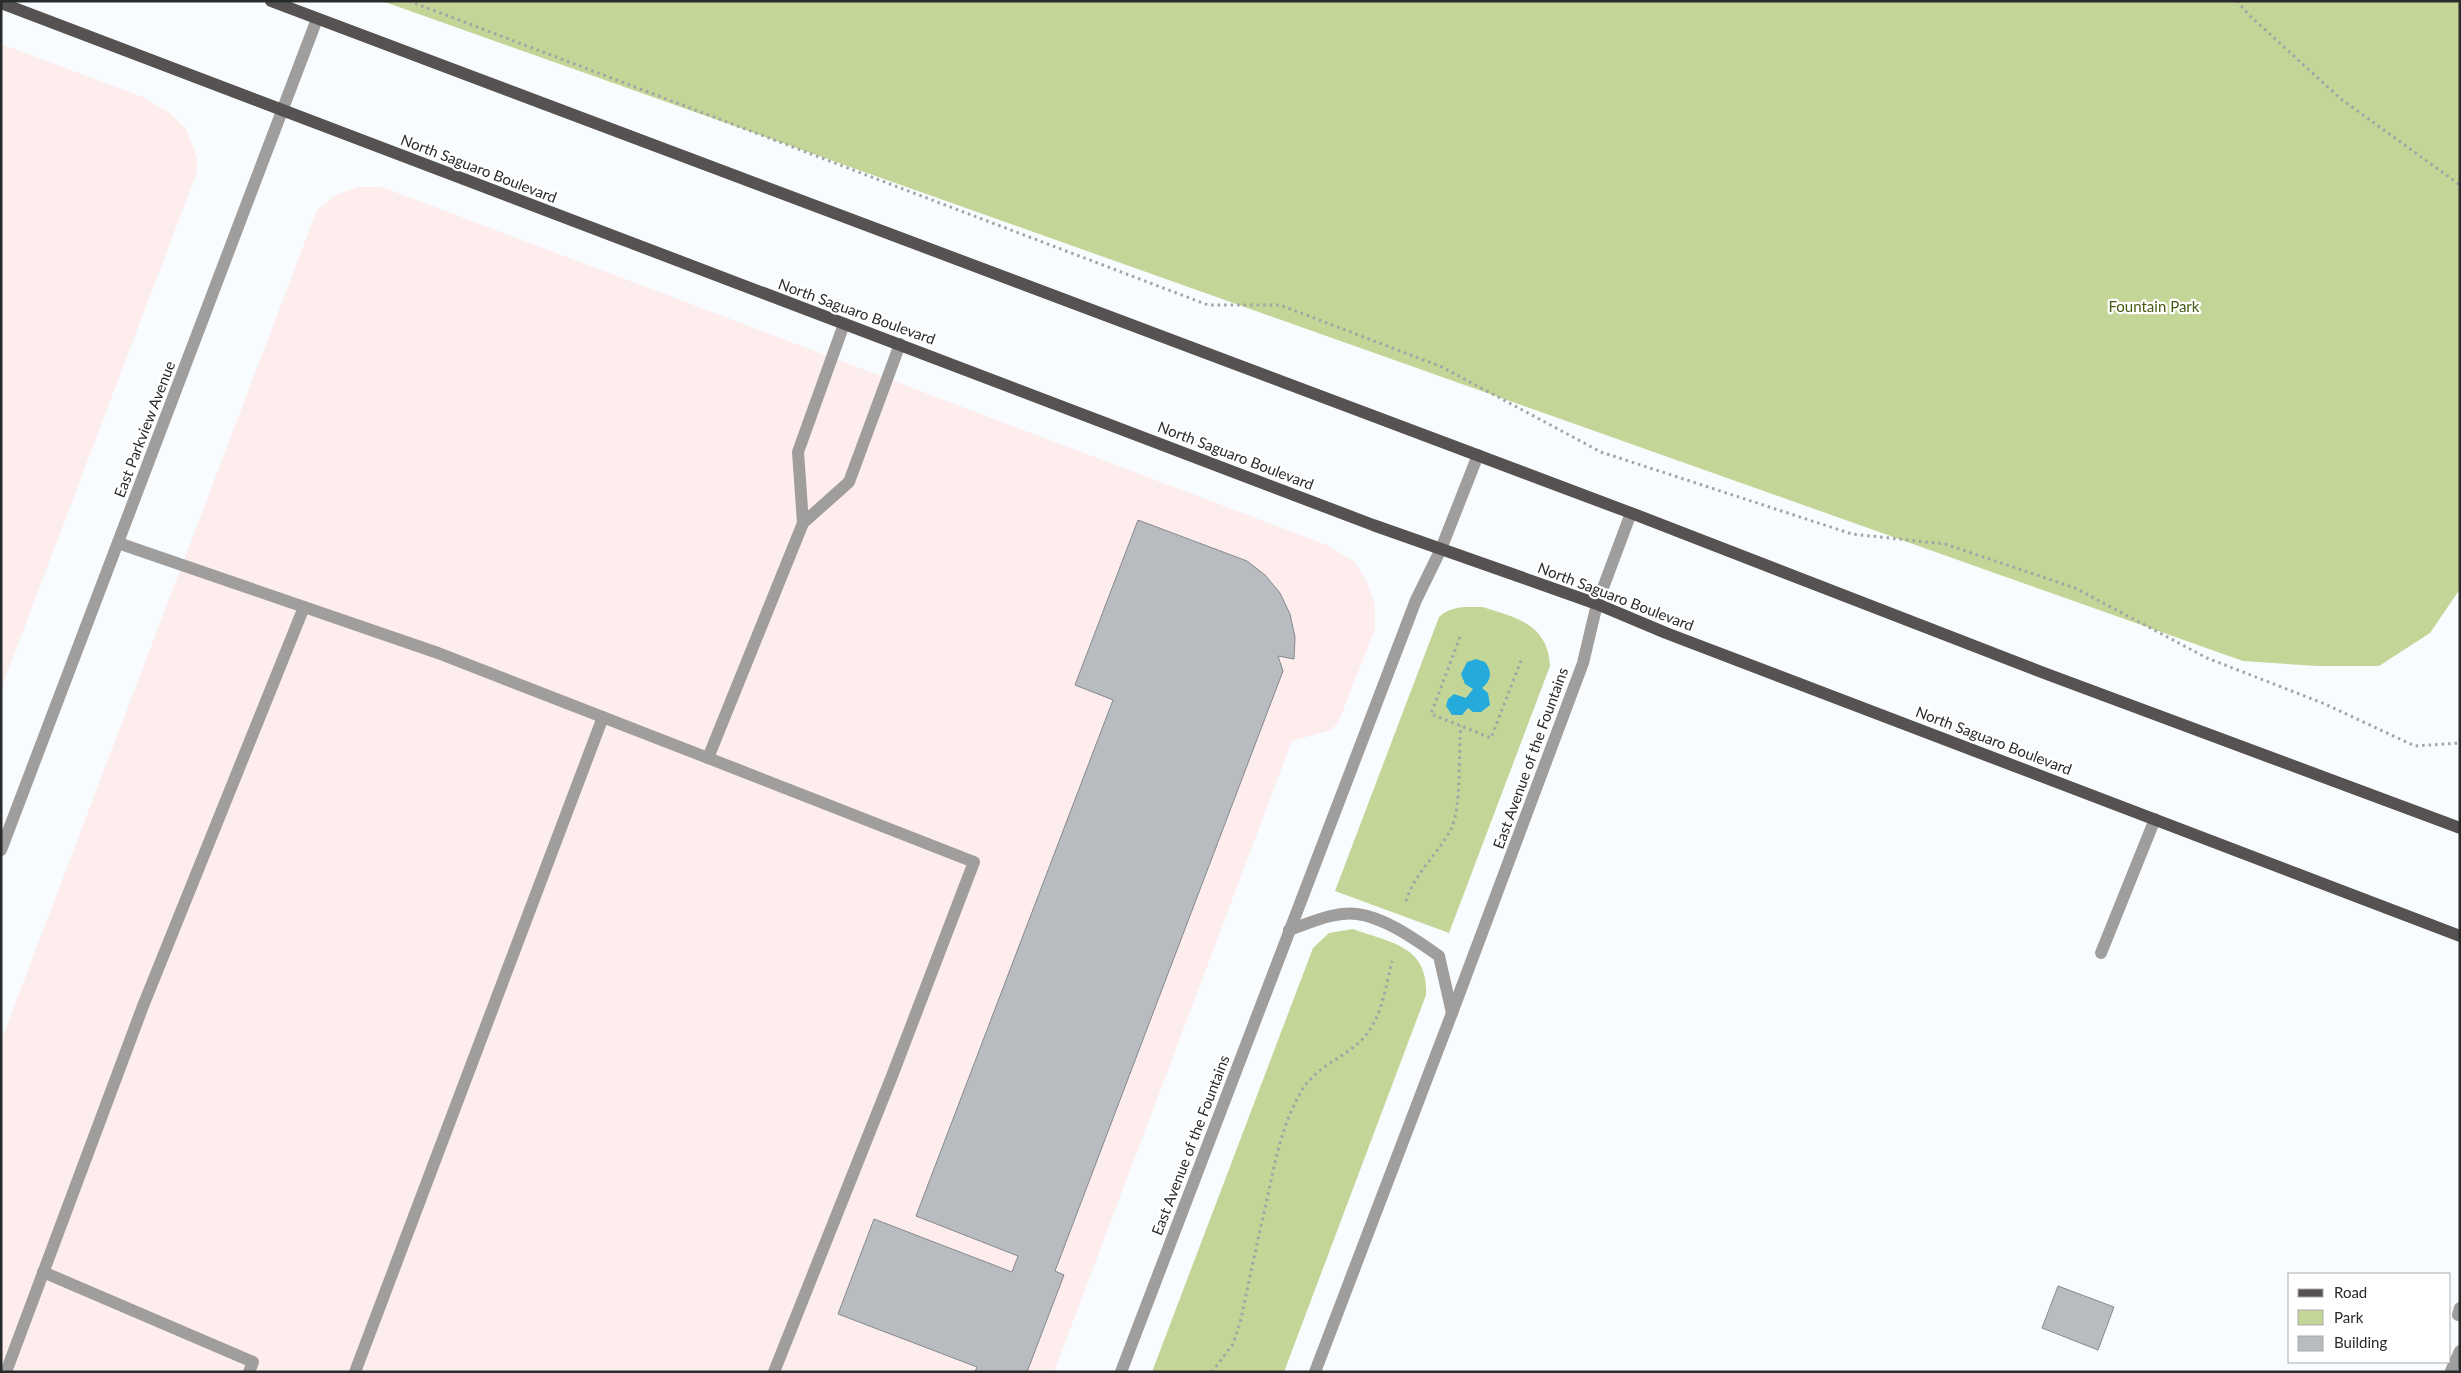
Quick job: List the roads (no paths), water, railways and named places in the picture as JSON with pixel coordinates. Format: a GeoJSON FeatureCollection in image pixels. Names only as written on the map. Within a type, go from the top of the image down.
{"type":"FeatureCollection","features":[{"type":"Feature","properties":{"kind":"main road"},"geometry":{"type":"LineString","coordinates":[[271,1],[1631,512],[2035,669],[2460,828]]}},
{"type":"Feature","properties":{"kind":"main road","name":"North Saguaro Boulevard"},"geometry":{"type":"LineString","coordinates":[[1,3],[1441,549],[1597,604],[1666,633],[2460,936]]}},
{"type":"Feature","properties":{"kind":"street","name":"East Parkview Avenue"},"geometry":{"type":"LineString","coordinates":[[1,850],[317,19]]}},
{"type":"Feature","properties":{"kind":"street"},"geometry":{"type":"LineString","coordinates":[[708,758],[803,523],[798,452],[844,324]]}},
{"type":"Feature","properties":{"kind":"street"},"geometry":{"type":"LineString","coordinates":[[803,523],[849,482],[900,344]]}},
{"type":"Feature","properties":{"kind":"street","name":"East Avenue of the Fountains"},"geometry":{"type":"LineString","coordinates":[[1121,1372],[1416,600],[1441,549],[1478,455]]}},
{"type":"Feature","properties":{"kind":"street","name":"East Avenue of the Fountains"},"geometry":{"type":"LineString","coordinates":[[1315,1372],[1452,1014],[1583,663],[1597,604],[1631,512]]}},
{"type":"Feature","properties":{"kind":"street"},"geometry":{"type":"LineString","coordinates":[[118,543],[438,653],[974,862],[774,1372]]}},
{"type":"Feature","properties":{"kind":"street"},"geometry":{"type":"LineString","coordinates":[[6,1372],[144,1006],[304,607]]}},
{"type":"Feature","properties":{"kind":"street"},"geometry":{"type":"LineString","coordinates":[[355,1372],[602,717]]}},
{"type":"Feature","properties":{"kind":"street"},"geometry":{"type":"LineString","coordinates":[[2101,953],[2155,819]]}},
{"type":"Feature","properties":{"kind":"street"},"geometry":{"type":"LineString","coordinates":[[1289,930],[1328,916],[1357,914],[1398,928],[1439,956],[1452,1014]]}},
{"type":"Feature","properties":{"kind":"street"},"geometry":{"type":"LineString","coordinates":[[43,1272],[253,1362],[249,1372]]}},
{"type":"Feature","properties":{"kind":"street"},"geometry":{"type":"LineString","coordinates":[[2460,1308],[2458,1314],[2460,1316]]}},
{"type":"Feature","properties":{"kind":"street"},"geometry":{"type":"LineString","coordinates":[[2454,1370],[2460,1351]]}},
{"type":"Feature","properties":{"kind":"water"},"geometry":{"type":"Polygon","coordinates":[[[1476,659],[1485,662],[1489,669],[1489,679],[1482,688],[1488,693],[1490,705],[1481,712],[1473,712],[1468,708],[1462,715],[1452,715],[1446,706],[1448,699],[1454,694],[1466,698],[1473,689],[1465,684],[1461,674],[1467,662],[1476,659]]]}},
{"type":"Feature","properties":{"kind":"park label","name":"Fountain Park"},"geometry":{"type":"Point","coordinates":[2154,306]}}]}
